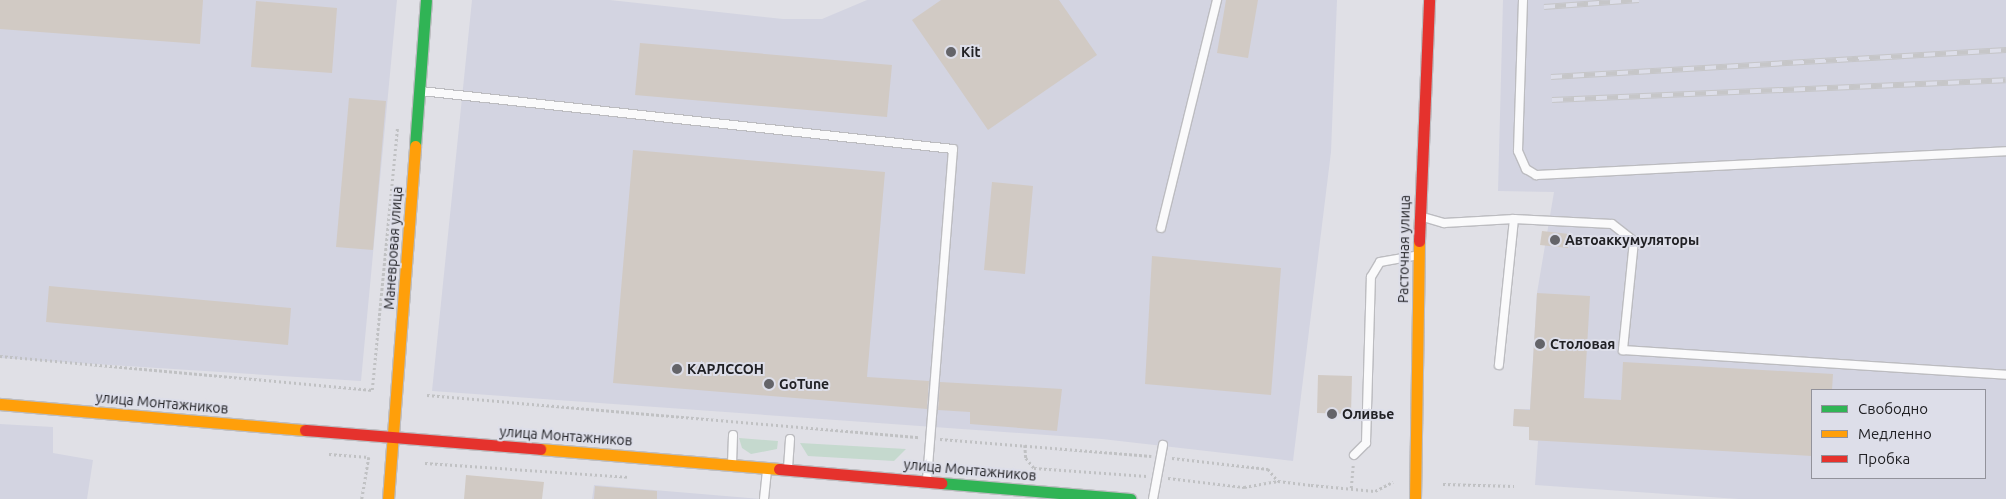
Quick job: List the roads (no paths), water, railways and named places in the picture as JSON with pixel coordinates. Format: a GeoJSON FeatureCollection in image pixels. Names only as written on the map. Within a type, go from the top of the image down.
{"type":"FeatureCollection","features":[{"type":"Feature","properties":{"kind":"street","name":"Маневровая улица"},"geometry":{"type":"LineString","coordinates":[[388,499],[426,0]]}},
{"type":"Feature","properties":{"kind":"street","name":"Расточная улица"},"geometry":{"type":"LineString","coordinates":[[1415,499],[1419,216],[1430,0]]}},
{"type":"Feature","properties":{"kind":"street","name":"улица Монтажников"},"geometry":{"type":"LineString","coordinates":[[0,404],[394,438],[767,466],[926,481],[1040,496],[1130,499]]}},
{"type":"Feature","properties":{"kind":"lane"},"geometry":{"type":"LineString","coordinates":[[1161,228],[1217,0]]}},
{"type":"Feature","properties":{"kind":"lane"},"geometry":{"type":"LineString","coordinates":[[1523,0],[1518,151],[1526,169],[1536,175],[2006,151]]}},
{"type":"Feature","properties":{"kind":"lane"},"geometry":{"type":"LineString","coordinates":[[420,91],[953,150],[926,481]]}},
{"type":"Feature","properties":{"kind":"lane"},"geometry":{"type":"LineString","coordinates":[[1419,216],[1444,223],[1514,219],[1612,224],[1634,241],[1623,350],[2006,375]]}},
{"type":"Feature","properties":{"kind":"lane"},"geometry":{"type":"LineString","coordinates":[[1499,365],[1514,219]]}},
{"type":"Feature","properties":{"kind":"lane"},"geometry":{"type":"LineString","coordinates":[[1354,455],[1366,443],[1371,277],[1380,262],[1418,256]]}},
{"type":"Feature","properties":{"kind":"lane"},"geometry":{"type":"LineString","coordinates":[[732,464],[733,434]]}},
{"type":"Feature","properties":{"kind":"lane"},"geometry":{"type":"LineString","coordinates":[[788,468],[790,439]]}},
{"type":"Feature","properties":{"kind":"lane"},"geometry":{"type":"LineString","coordinates":[[1153,499],[1159,457],[1163,445]]}},
{"type":"Feature","properties":{"kind":"lane"},"geometry":{"type":"LineString","coordinates":[[764,499],[767,466]]}},
{"type":"Feature","properties":{"kind":"railway"},"geometry":{"type":"LineString","coordinates":[[1544,7],[1639,0]]}},
{"type":"Feature","properties":{"kind":"railway"},"geometry":{"type":"LineString","coordinates":[[1551,77],[2006,50]]}},
{"type":"Feature","properties":{"kind":"railway"},"geometry":{"type":"LineString","coordinates":[[1552,100],[2006,80]]}},
{"type":"Feature","properties":{"kind":"place","name":"Kit"},"geometry":{"type":"Point","coordinates":[951,52]}},
{"type":"Feature","properties":{"kind":"place","name":"Автоаккумуляторы"},"geometry":{"type":"Point","coordinates":[1555,240]}},
{"type":"Feature","properties":{"kind":"place","name":"Столовая"},"geometry":{"type":"Point","coordinates":[1540,344]}},
{"type":"Feature","properties":{"kind":"place","name":"КАРЛССОН"},"geometry":{"type":"Point","coordinates":[677,369]}},
{"type":"Feature","properties":{"kind":"place","name":"GoTune"},"geometry":{"type":"Point","coordinates":[769,384]}},
{"type":"Feature","properties":{"kind":"place","name":"Оливье"},"geometry":{"type":"Point","coordinates":[1332,414]}}]}
